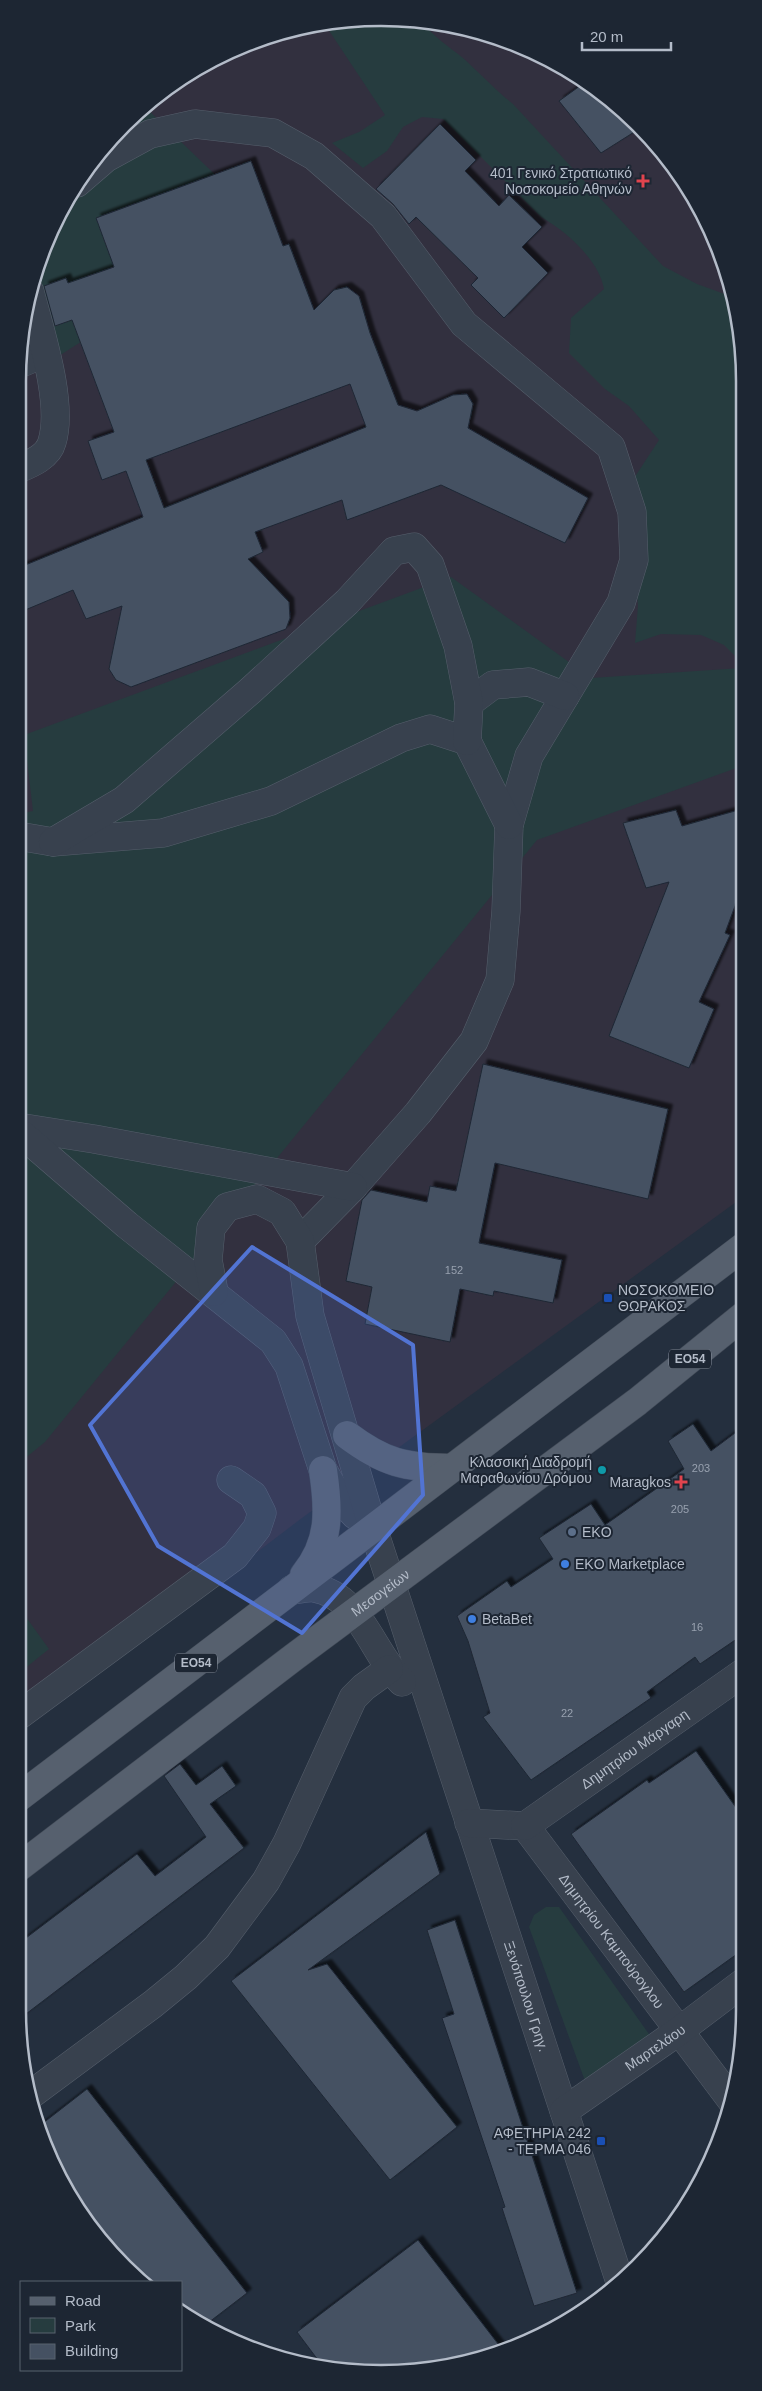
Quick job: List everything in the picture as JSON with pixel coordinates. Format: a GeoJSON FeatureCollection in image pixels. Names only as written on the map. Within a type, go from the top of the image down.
{"type":"FeatureCollection","features":[{"type":"Feature","properties":{"kind":"main road","name":"ΕΟ54"},"geometry":{"type":"LineString","coordinates":[[26,1792],[736,1252]]}},
{"type":"Feature","properties":{"kind":"main road","name":"Μεσογείων"},"geometry":{"type":"LineString","coordinates":[[26,1862],[355,1611],[637,1402],[736,1322]]}},
{"type":"Feature","properties":{"kind":"main road"},"geometry":{"type":"LineString","coordinates":[[347,1435],[384,1459],[417,1468],[452,1468]]}},
{"type":"Feature","properties":{"kind":"main road"},"geometry":{"type":"LineString","coordinates":[[291,1590],[310,1567],[324,1538],[329,1507],[323,1470]]}},
{"type":"Feature","properties":{"kind":"street"},"geometry":{"type":"LineString","coordinates":[[104,159],[150,134],[195,124],[273,133],[314,156],[383,216],[464,324],[611,447],[632,512],[634,560],[621,604],[529,756],[509,826],[506,911],[500,980],[474,1042],[418,1113],[353,1187],[300,1241],[282,1212],[257,1199],[227,1207],[211,1228],[208,1260],[214,1292]]}},
{"type":"Feature","properties":{"kind":"street"},"geometry":{"type":"LineString","coordinates":[[26,466],[37,461],[52,443],[55,405],[34,308]]}},
{"type":"Feature","properties":{"kind":"street"},"geometry":{"type":"LineString","coordinates":[[27,361],[45,353]]}},
{"type":"Feature","properties":{"kind":"street"},"geometry":{"type":"LineString","coordinates":[[53,842],[124,800],[250,691],[348,602],[394,551],[414,548],[430,565],[458,646],[469,703],[468,741],[509,826]]}},
{"type":"Feature","properties":{"kind":"street"},"geometry":{"type":"LineString","coordinates":[[469,703],[492,685],[529,682],[565,696]]}},
{"type":"Feature","properties":{"kind":"street"},"geometry":{"type":"LineString","coordinates":[[26,837],[53,842],[163,833],[271,801],[401,738],[430,729],[468,741]]}},
{"type":"Feature","properties":{"kind":"street"},"geometry":{"type":"LineString","coordinates":[[26,1130],[94,1139],[353,1187]]}},
{"type":"Feature","properties":{"kind":"street"},"geometry":{"type":"LineString","coordinates":[[26,1136],[128,1225],[273,1341],[289,1366],[323,1470],[339,1498],[355,1515],[373,1528]]}},
{"type":"Feature","properties":{"kind":"street","name":"Ξενόπουλου Γρηγ."},"geometry":{"type":"LineString","coordinates":[[300,1241],[310,1316],[347,1435],[373,1528],[618,2275]]}},
{"type":"Feature","properties":{"kind":"street"},"geometry":{"type":"LineString","coordinates":[[26,1710],[234,1556],[257,1528],[262,1513],[253,1495],[231,1480]]}},
{"type":"Feature","properties":{"kind":"street","name":"Ξενόπουλου Γρηγ."},"geometry":{"type":"LineString","coordinates":[[291,1590],[313,1588],[336,1595],[355,1611],[389,1669],[432,1711]]}},
{"type":"Feature","properties":{"kind":"street"},"geometry":{"type":"LineString","coordinates":[[36,2091],[186,1978],[216,1947],[266,1881],[287,1843],[353,1698],[364,1687],[389,1669]]}},
{"type":"Feature","properties":{"kind":"street","name":"Δημητρίου Μάργαρη"},"geometry":{"type":"LineString","coordinates":[[525,1826],[736,1678]]}},
{"type":"Feature","properties":{"kind":"street"},"geometry":{"type":"LineString","coordinates":[[469,1823],[525,1826]]}},
{"type":"Feature","properties":{"kind":"street","name":"Δημητρίου Καμπούρογλου"},"geometry":{"type":"LineString","coordinates":[[525,1826],[726,2093]]}},
{"type":"Feature","properties":{"kind":"street","name":"Μαρτελάου"},"geometry":{"type":"LineString","coordinates":[[564,2111],[679,2032],[736,1988]]}},
{"type":"Feature","properties":{"kind":"highlighted area"},"geometry":{"type":"Polygon","coordinates":[[[252,1247],[413,1345],[423,1495],[302,1633],[158,1546],[90,1425],[252,1247]]]}},
{"type":"Feature","properties":{"kind":"shaded area"},"geometry":{"type":"Polygon","coordinates":[[[381,26],[404,27],[427,29],[473,38],[517,53],[578,86],[615,114],[648,147],[676,184],[709,245],[724,289],[733,335],[736,381],[736,1202],[302,1518],[26,1728],[27,358],[29,335],[38,289],[53,245],[63,224],[86,184],[100,165],[114,147],[147,114],[184,86],[204,74],[245,53],[267,45],[289,38],[335,29],[381,26]]]}},
{"type":"Feature","properties":{"kind":"green space"},"geometry":{"type":"Polygon","coordinates":[[[381,26],[429,29],[513,104],[663,266],[697,284],[725,294],[733,335],[736,381],[736,657],[724,645],[701,635],[661,634],[635,643],[638,606],[636,579],[621,498],[659,440],[629,406],[605,389],[569,353],[571,318],[604,289],[596,267],[571,238],[541,217],[443,119],[422,117],[403,127],[387,151],[363,168],[332,143],[359,132],[385,115],[329,30],[381,26]]]}},
{"type":"Feature","properties":{"kind":"green space"},"geometry":{"type":"Polygon","coordinates":[[[150,112],[266,224],[26,377],[29,335],[33,312],[38,289],[53,245],[86,184],[114,147],[150,112]]]}},
{"type":"Feature","properties":{"kind":"green space"},"geometry":{"type":"Polygon","coordinates":[[[451,577],[591,678],[736,668],[736,768],[537,840],[45,1442],[26,1457],[26,812],[33,811],[26,752],[26,734],[451,577]]]}},
{"type":"Feature","properties":{"kind":"green space"},"geometry":{"type":"Polygon","coordinates":[[[26,1617],[49,1649],[26,1668],[26,1617]]]}},
{"type":"Feature","properties":{"kind":"green space"},"geometry":{"type":"Polygon","coordinates":[[[546,1907],[559,1907],[651,2037],[585,2081],[529,1927],[534,1915],[546,1907]]]}},
{"type":"Feature","properties":{"kind":"building"},"geometry":{"type":"Polygon","coordinates":[[[579,87],[615,114],[634,132],[601,153],[559,101],[579,87]]]}},
{"type":"Feature","properties":{"kind":"building"},"geometry":{"type":"Polygon","coordinates":[[[440,124],[476,160],[465,171],[499,206],[509,195],[542,227],[522,247],[548,273],[504,318],[471,285],[478,278],[416,217],[409,224],[393,204],[376,189],[440,124]]]}},
{"type":"Feature","properties":{"kind":"building"},"geometry":{"type":"Polygon","coordinates":[[[251,161],[283,246],[289,244],[314,310],[334,290],[347,287],[359,296],[370,333],[398,405],[417,411],[453,395],[467,394],[473,404],[468,428],[588,498],[565,543],[441,485],[347,520],[342,500],[255,532],[263,552],[248,559],[289,602],[290,618],[286,629],[131,687],[116,680],[109,669],[122,606],[86,619],[73,590],[26,610],[26,565],[143,517],[126,471],[102,480],[88,441],[114,432],[72,320],[55,326],[44,286],[66,278],[68,283],[114,267],[96,218],[251,161]],[[350,384],[146,460],[164,508],[366,427],[350,384]]]}},
{"type":"Feature","properties":{"kind":"building"},"geometry":{"type":"Polygon","coordinates":[[[676,810],[682,826],[736,811],[736,900],[725,933],[730,935],[699,1002],[714,1009],[689,1068],[609,1036],[669,882],[646,888],[623,823],[676,810]]]}},
{"type":"Feature","properties":{"kind":"building"},"geometry":{"type":"Polygon","coordinates":[[[483,1064],[668,1109],[648,1199],[495,1163],[479,1243],[562,1260],[553,1303],[494,1291],[493,1296],[460,1289],[450,1342],[365,1324],[372,1287],[346,1281],[362,1200],[371,1190],[427,1202],[430,1186],[456,1191],[483,1064]]]}},
{"type":"Feature","properties":{"kind":"building"},"geometry":{"type":"Polygon","coordinates":[[[693,1424],[711,1451],[736,1432],[736,1639],[700,1664],[695,1657],[647,1692],[651,1698],[531,1780],[483,1717],[490,1713],[468,1641],[457,1616],[507,1581],[511,1587],[553,1559],[539,1538],[591,1504],[605,1525],[684,1469],[668,1441],[693,1424]]]}},
{"type":"Feature","properties":{"kind":"building"},"geometry":{"type":"Polygon","coordinates":[[[696,1751],[736,1808],[736,1955],[684,1992],[571,1834],[647,1780],[649,1783],[696,1751]]]}},
{"type":"Feature","properties":{"kind":"building"},"geometry":{"type":"Polygon","coordinates":[[[180,1764],[196,1785],[222,1766],[236,1786],[210,1804],[244,1848],[26,2014],[26,1938],[137,1854],[155,1876],[206,1837],[164,1776],[180,1764]]]}},
{"type":"Feature","properties":{"kind":"building"},"geometry":{"type":"Polygon","coordinates":[[[426,1832],[440,1874],[308,1970],[327,1964],[457,2127],[390,2180],[231,1981],[426,1832]]]}},
{"type":"Feature","properties":{"kind":"building"},"geometry":{"type":"Polygon","coordinates":[[[455,1920],[577,2293],[534,2306],[502,2208],[505,2207],[442,2018],[454,2014],[427,1930],[455,1920]]]}},
{"type":"Feature","properties":{"kind":"building"},"geometry":{"type":"Polygon","coordinates":[[[87,2089],[247,2293],[211,2321],[182,2304],[182,2281],[152,2281],[147,2277],[114,2244],[86,2207],[63,2167],[44,2122],[87,2089]]]}},
{"type":"Feature","properties":{"kind":"building"},"geometry":{"type":"Polygon","coordinates":[[[418,2240],[499,2345],[473,2353],[427,2362],[381,2365],[358,2364],[317,2359],[297,2332],[418,2240]]]}},
{"type":"Feature","properties":{"kind":"place","name":"401 Γενικό Στρατιωτικό Νοσοκομείο Αθηνών"},"geometry":{"type":"Point","coordinates":[643,181]}},
{"type":"Feature","properties":{"kind":"place","name":"ΝΟΣΟΚΟΜΕΙΟ ΘΩΡΑΚΟΣ"},"geometry":{"type":"Point","coordinates":[608,1298]}},
{"type":"Feature","properties":{"kind":"place","name":"Κλασσική Διαδρομή Μαραθωνίου Δρόμου"},"geometry":{"type":"Point","coordinates":[602,1470]}},
{"type":"Feature","properties":{"kind":"place","name":"Maragkos"},"geometry":{"type":"Point","coordinates":[681,1482]}},
{"type":"Feature","properties":{"kind":"place","name":"EKO"},"geometry":{"type":"Point","coordinates":[572,1532]}},
{"type":"Feature","properties":{"kind":"place","name":"EKO Marketplace"},"geometry":{"type":"Point","coordinates":[565,1564]}},
{"type":"Feature","properties":{"kind":"place","name":"BetaBet"},"geometry":{"type":"Point","coordinates":[472,1619]}},
{"type":"Feature","properties":{"kind":"place","name":"ΑΦΕΤΗΡΙΑ 242 - ΤΕΡΜΑ 046"},"geometry":{"type":"Point","coordinates":[601,2141]}}]}
